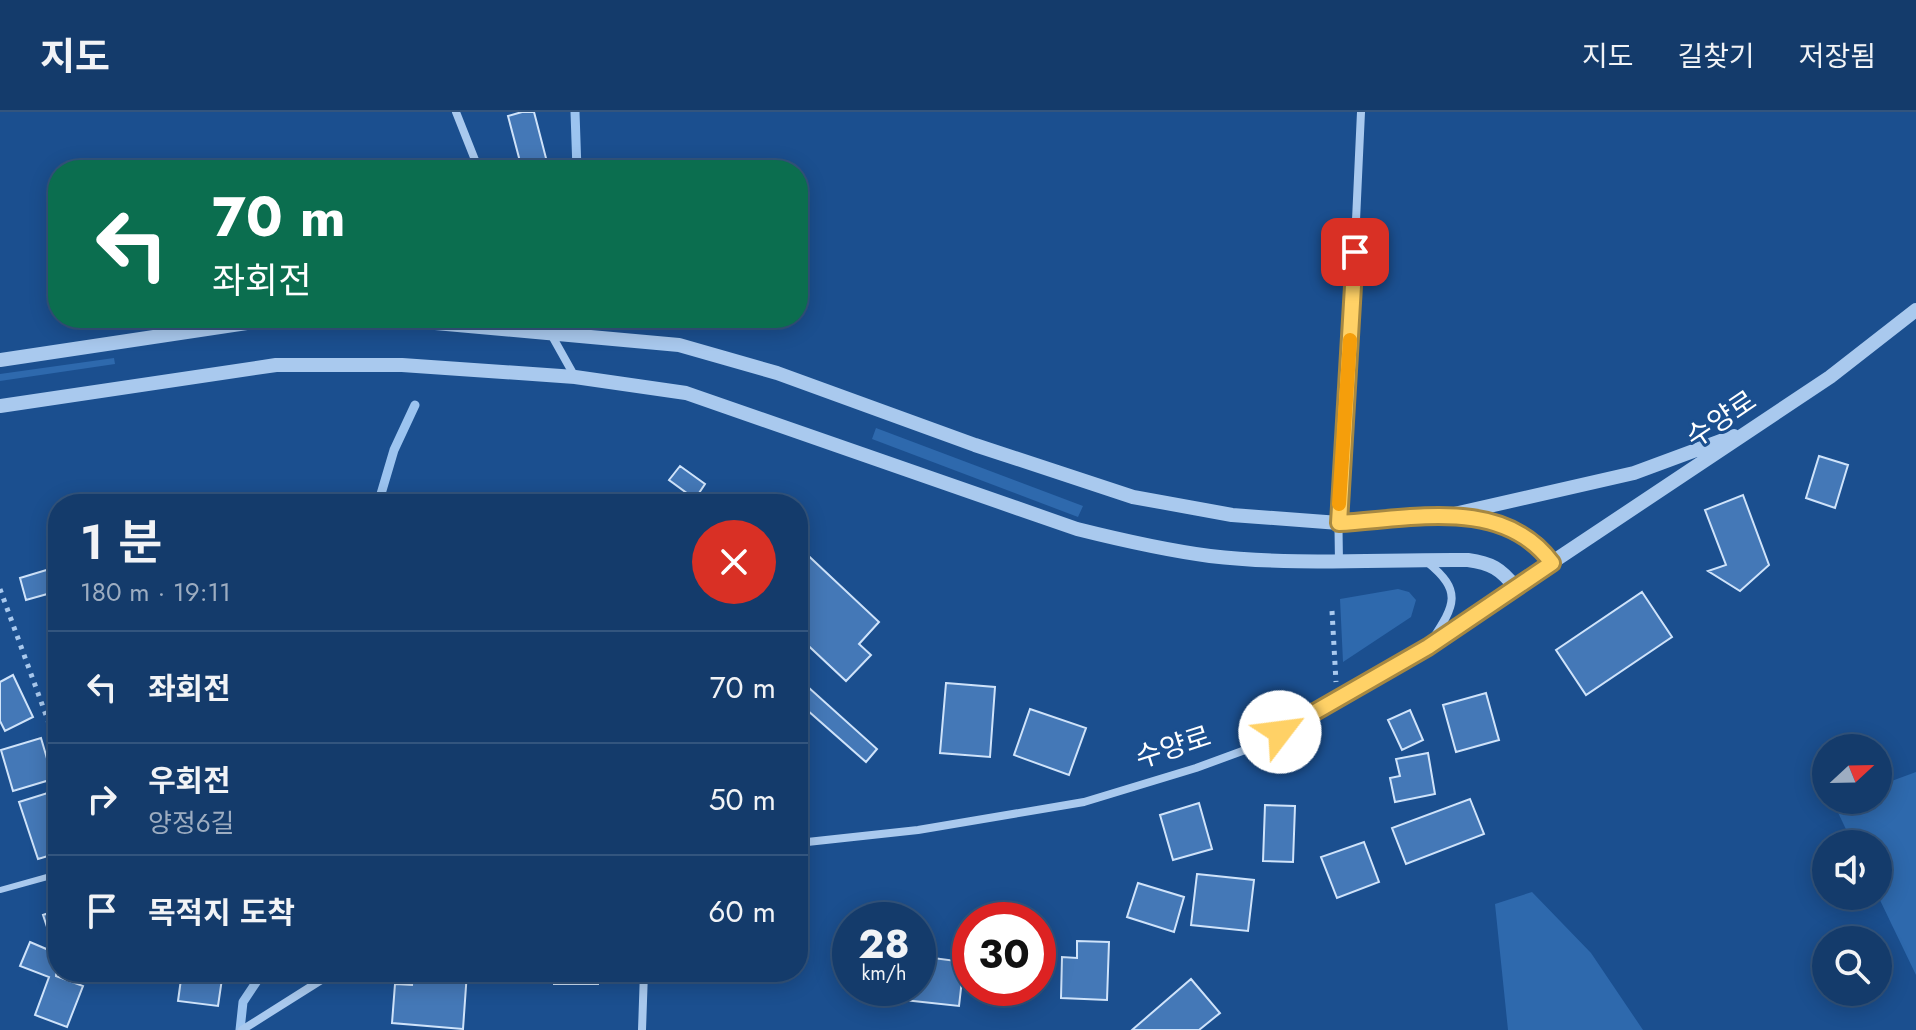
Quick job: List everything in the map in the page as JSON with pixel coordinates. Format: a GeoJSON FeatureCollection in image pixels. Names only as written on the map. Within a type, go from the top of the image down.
{"type":"FeatureCollection","features":[{"type":"Feature","properties":{"kind":"street"},"geometry":{"type":"LineString","coordinates":[[456,112],[475,160]]}},
{"type":"Feature","properties":{"kind":"street"},"geometry":{"type":"LineString","coordinates":[[1339,562],[1361,112]]}},
{"type":"Feature","properties":{"kind":"street","name":"수양로"},"geometry":{"type":"LineString","coordinates":[[808,842],[918,830],[1084,802],[1256,746],[1428,647],[1830,377],[1916,310]]}},
{"type":"Feature","properties":{"kind":"street"},"geometry":{"type":"LineString","coordinates":[[0,360],[214,328]]}},
{"type":"Feature","properties":{"kind":"street"},"geometry":{"type":"LineString","coordinates":[[494,328],[679,345],[777,373],[975,445],[1133,497],[1232,515],[1339,523],[1448,516],[1487,518],[1519,531],[1537,543],[1552,563]]}},
{"type":"Feature","properties":{"kind":"street"},"geometry":{"type":"LineString","coordinates":[[548,328],[575,377]]}},
{"type":"Feature","properties":{"kind":"street"},"geometry":{"type":"LineString","coordinates":[[0,406],[276,365],[402,365],[575,377],[686,393],[1077,529],[1136,544],[1212,556],[1339,562],[1489,563],[1503,572],[1515,587]]}},
{"type":"Feature","properties":{"kind":"street"},"geometry":{"type":"LineString","coordinates":[[1448,516],[1471,508],[1634,473],[1753,429]]}},
{"type":"Feature","properties":{"kind":"street"},"geometry":{"type":"LineString","coordinates":[[1426,561],[1445,577],[1452,592],[1452,606],[1428,647]]}},
{"type":"Feature","properties":{"kind":"street"},"geometry":{"type":"LineString","coordinates":[[242,1030],[318,982]]}},
{"type":"Feature","properties":{"kind":"street"},"geometry":{"type":"LineString","coordinates":[[642,1030],[644,982]]}},
{"type":"Feature","properties":{"kind":"lane"},"geometry":{"type":"LineString","coordinates":[[1,892],[48,877]]}},
{"type":"Feature","properties":{"kind":"path"},"geometry":{"type":"LineString","coordinates":[[0,589],[48,721]]}},
{"type":"Feature","properties":{"kind":"path"},"geometry":{"type":"LineString","coordinates":[[1332,611],[1336,700]]}},
{"type":"Feature","properties":{"kind":"shaded area"},"geometry":{"type":"Polygon","coordinates":[[[114,358],[115,364],[0,381],[0,374],[114,358]]]}},
{"type":"Feature","properties":{"kind":"shaded area"},"geometry":{"type":"Polygon","coordinates":[[[876,428],[1083,506],[1078,517],[872,439],[876,428]]]}},
{"type":"Feature","properties":{"kind":"shaded area"},"geometry":{"type":"Polygon","coordinates":[[[1398,589],[1409,592],[1416,600],[1411,617],[1343,662],[1340,599],[1398,589]]]}},
{"type":"Feature","properties":{"kind":"shaded area"},"geometry":{"type":"Polygon","coordinates":[[[1916,772],[1916,975],[1885,910],[1892,910],[1892,830],[1846,830],[1839,814],[1892,814],[1892,781],[1916,772]]]}},
{"type":"Feature","properties":{"kind":"shaded area"},"geometry":{"type":"Polygon","coordinates":[[[1532,892],[1591,953],[1643,1030],[1508,1030],[1495,904],[1532,892]]]}},
{"type":"Feature","properties":{"kind":"building"},"geometry":{"type":"Polygon","coordinates":[[[534,112],[546,160],[520,160],[508,116],[534,112]]]}},
{"type":"Feature","properties":{"kind":"building"},"geometry":{"type":"Polygon","coordinates":[[[1819,456],[1848,465],[1835,508],[1806,498],[1819,456]]]}},
{"type":"Feature","properties":{"kind":"building"},"geometry":{"type":"Polygon","coordinates":[[[680,466],[705,484],[698,494],[688,494],[669,480],[680,466]]]}},
{"type":"Feature","properties":{"kind":"building"},"geometry":{"type":"Polygon","coordinates":[[[1743,495],[1769,565],[1740,591],[1708,571],[1726,565],[1705,510],[1743,495]]]}},
{"type":"Feature","properties":{"kind":"building"},"geometry":{"type":"Polygon","coordinates":[[[808,555],[879,622],[859,644],[871,655],[846,681],[808,645],[808,555]]]}},
{"type":"Feature","properties":{"kind":"building"},"geometry":{"type":"Polygon","coordinates":[[[48,570],[48,594],[26,600],[20,578],[48,570]]]}},
{"type":"Feature","properties":{"kind":"building"},"geometry":{"type":"Polygon","coordinates":[[[1642,592],[1672,637],[1586,695],[1556,650],[1642,592]]]}},
{"type":"Feature","properties":{"kind":"building"},"geometry":{"type":"Polygon","coordinates":[[[13,675],[33,717],[5,731],[0,721],[0,682],[13,675]]]}},
{"type":"Feature","properties":{"kind":"building"},"geometry":{"type":"Polygon","coordinates":[[[946,683],[995,687],[990,757],[940,753],[946,683]]]}},
{"type":"Feature","properties":{"kind":"building"},"geometry":{"type":"Polygon","coordinates":[[[808,687],[877,749],[866,762],[808,711],[808,687]]]}},
{"type":"Feature","properties":{"kind":"building"},"geometry":{"type":"Polygon","coordinates":[[[1486,693],[1499,740],[1456,752],[1443,705],[1486,693]]]}},
{"type":"Feature","properties":{"kind":"building"},"geometry":{"type":"Polygon","coordinates":[[[1030,709],[1086,728],[1069,775],[1014,755],[1030,709]]]}},
{"type":"Feature","properties":{"kind":"building"},"geometry":{"type":"Polygon","coordinates":[[[1410,710],[1423,740],[1402,750],[1388,720],[1410,710]]]}},
{"type":"Feature","properties":{"kind":"building"},"geometry":{"type":"Polygon","coordinates":[[[41,738],[48,762],[48,780],[13,791],[1,750],[41,738]]]}},
{"type":"Feature","properties":{"kind":"building"},"geometry":{"type":"Polygon","coordinates":[[[1428,753],[1435,794],[1395,802],[1390,778],[1400,776],[1396,759],[1428,753]]]}},
{"type":"Feature","properties":{"kind":"building"},"geometry":{"type":"Polygon","coordinates":[[[48,793],[48,856],[38,859],[19,802],[48,793]]]}},
{"type":"Feature","properties":{"kind":"building"},"geometry":{"type":"Polygon","coordinates":[[[1470,799],[1484,834],[1406,864],[1392,828],[1470,799]]]}},
{"type":"Feature","properties":{"kind":"building"},"geometry":{"type":"Polygon","coordinates":[[[1199,803],[1212,849],[1173,860],[1160,815],[1199,803]]]}},
{"type":"Feature","properties":{"kind":"building"},"geometry":{"type":"Polygon","coordinates":[[[1265,805],[1295,806],[1293,862],[1263,861],[1265,805]]]}},
{"type":"Feature","properties":{"kind":"building"},"geometry":{"type":"Polygon","coordinates":[[[1364,842],[1379,882],[1337,898],[1321,857],[1364,842]]]}},
{"type":"Feature","properties":{"kind":"building"},"geometry":{"type":"Polygon","coordinates":[[[1197,874],[1254,880],[1248,931],[1191,925],[1197,874]]]}},
{"type":"Feature","properties":{"kind":"building"},"geometry":{"type":"Polygon","coordinates":[[[1138,883],[1184,897],[1174,932],[1127,917],[1138,883]]]}},
{"type":"Feature","properties":{"kind":"building"},"geometry":{"type":"Polygon","coordinates":[[[48,913],[48,930],[43,915],[48,913]]]}},
{"type":"Feature","properties":{"kind":"building"},"geometry":{"type":"Polygon","coordinates":[[[1077,941],[1109,942],[1107,1000],[1061,998],[1062,957],[1077,958],[1077,941]]]}},
{"type":"Feature","properties":{"kind":"building"},"geometry":{"type":"Polygon","coordinates":[[[30,942],[48,950],[48,977],[20,966],[30,942]]]}},
{"type":"Feature","properties":{"kind":"building"},"geometry":{"type":"Polygon","coordinates":[[[936,958],[952,960],[952,1005],[936,1003],[936,958]]]}},
{"type":"Feature","properties":{"kind":"building"},"geometry":{"type":"Polygon","coordinates":[[[1191,979],[1220,1013],[1199,1030],[1132,1030],[1191,979]]]}},
{"type":"Feature","properties":{"kind":"building"},"geometry":{"type":"Polygon","coordinates":[[[48,980],[83,986],[67,1027],[35,1015],[48,980]]]}},
{"type":"Feature","properties":{"kind":"building"},"geometry":{"type":"Polygon","coordinates":[[[181,982],[222,982],[218,1006],[178,1001],[181,982]]]}},
{"type":"Feature","properties":{"kind":"building"},"geometry":{"type":"Polygon","coordinates":[[[412,982],[466,982],[463,1029],[392,1023],[395,984],[412,985],[412,982]]]}},
{"type":"Feature","properties":{"kind":"building"},"geometry":{"type":"Polygon","coordinates":[[[554,982],[598,982],[598,984],[554,982]]]}},
{"type":"Feature","properties":{"kind":"waterway"},"geometry":{"type":"LineString","coordinates":[[575,112],[577,160]]}},
{"type":"Feature","properties":{"kind":"waterway"},"geometry":{"type":"LineString","coordinates":[[381,494],[394,450],[415,405]]}},
{"type":"Feature","properties":{"kind":"waterway"},"geometry":{"type":"LineString","coordinates":[[240,1030],[243,1002],[256,982]]}},
{"type":"Feature","properties":{"kind":"slow traffic"},"geometry":{"type":"LineString","coordinates":[[1339,504],[1350,340]]}},
{"type":"Feature","properties":{"kind":"route"},"geometry":{"type":"LineString","coordinates":[[1280,732],[1428,647],[1552,563],[1537,543],[1519,531],[1487,518],[1448,516],[1339,523],[1338,495],[1355,252]]}}]}
